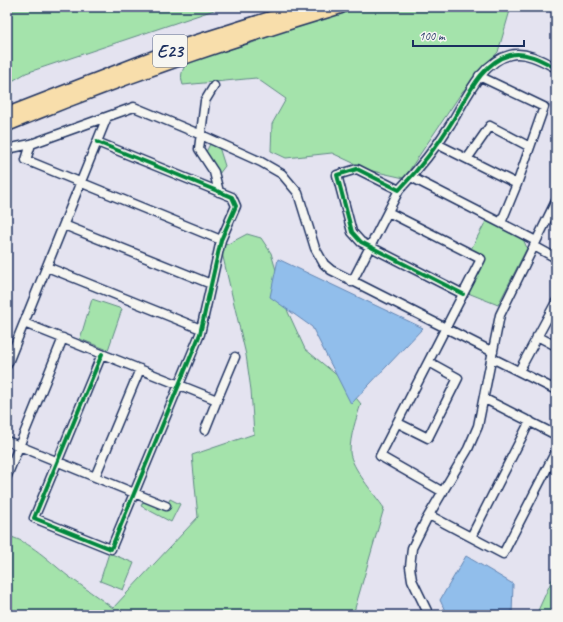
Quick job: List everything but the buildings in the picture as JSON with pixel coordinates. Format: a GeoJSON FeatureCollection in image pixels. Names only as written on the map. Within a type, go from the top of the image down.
{"type":"FeatureCollection","features":[{"type":"Feature","properties":{"kind":"highway","name":"E23"},"geometry":{"type":"LineString","coordinates":[[261,26],[305,7]]}},
{"type":"Feature","properties":{"kind":"highway","name":"E23"},"geometry":{"type":"LineString","coordinates":[[7,125],[82,89],[182,46],[341,7]]}},
{"type":"Feature","properties":{"kind":"highway","name":"E23"},"geometry":{"type":"LineString","coordinates":[[7,114],[82,89]]}},
{"type":"Feature","properties":{"kind":"street"},"geometry":{"type":"LineString","coordinates":[[352,282],[399,190],[411,177],[450,126],[479,76],[499,60],[510,54],[530,56],[556,68]]}},
{"type":"Feature","properties":{"kind":"street"},"geometry":{"type":"LineString","coordinates":[[479,76],[544,107],[517,184],[501,223]]}},
{"type":"Feature","properties":{"kind":"street"},"geometry":{"type":"LineString","coordinates":[[214,86],[205,101],[199,134],[199,149],[214,172],[219,192]]}},
{"type":"Feature","properties":{"kind":"street"},"geometry":{"type":"LineString","coordinates":[[7,149],[31,144],[134,107],[199,134],[274,168],[289,180],[298,193],[315,248],[320,259],[331,270],[445,328],[519,371],[556,390]]}},
{"type":"Feature","properties":{"kind":"street"},"geometry":{"type":"LineString","coordinates":[[7,365],[107,117]]}},
{"type":"Feature","properties":{"kind":"street"},"geometry":{"type":"LineString","coordinates":[[467,159],[490,126],[530,147]]}},
{"type":"Feature","properties":{"kind":"street"},"geometry":{"type":"LineString","coordinates":[[97,142],[219,192],[232,198],[236,206],[221,240],[201,329],[111,549],[34,518],[102,354]]}},
{"type":"Feature","properties":{"kind":"street"},"geometry":{"type":"LineString","coordinates":[[31,144],[26,160],[221,240]]}},
{"type":"Feature","properties":{"kind":"street"},"geometry":{"type":"LineString","coordinates":[[443,147],[517,184]]}},
{"type":"Feature","properties":{"kind":"street"},"geometry":{"type":"LineString","coordinates":[[399,190],[357,169],[336,175],[352,232],[361,242],[462,294]]}},
{"type":"Feature","properties":{"kind":"street"},"geometry":{"type":"LineString","coordinates":[[411,177],[501,223],[535,243],[556,258]]}},
{"type":"Feature","properties":{"kind":"street"},"geometry":{"type":"LineString","coordinates":[[429,615],[412,580],[410,567],[414,543],[474,437],[485,398],[500,315],[556,201]]}},
{"type":"Feature","properties":{"kind":"street"},"geometry":{"type":"LineString","coordinates":[[388,212],[481,259],[380,456],[443,492]]}},
{"type":"Feature","properties":{"kind":"street"},"geometry":{"type":"LineString","coordinates":[[64,225],[211,284]]}},
{"type":"Feature","properties":{"kind":"street"},"geometry":{"type":"LineString","coordinates":[[47,267],[201,329]]}},
{"type":"Feature","properties":{"kind":"street"},"geometry":{"type":"LineString","coordinates":[[519,371],[556,302]]}},
{"type":"Feature","properties":{"kind":"street"},"geometry":{"type":"LineString","coordinates":[[24,323],[217,400]]}},
{"type":"Feature","properties":{"kind":"street"},"geometry":{"type":"LineString","coordinates":[[537,336],[556,346]]}},
{"type":"Feature","properties":{"kind":"street"},"geometry":{"type":"LineString","coordinates":[[7,476],[63,338]]}},
{"type":"Feature","properties":{"kind":"street"},"geometry":{"type":"LineString","coordinates":[[204,430],[234,357]]}},
{"type":"Feature","properties":{"kind":"street"},"geometry":{"type":"LineString","coordinates":[[398,423],[428,438],[458,378],[429,362]]}},
{"type":"Feature","properties":{"kind":"street"},"geometry":{"type":"LineString","coordinates":[[96,477],[140,369]]}},
{"type":"Feature","properties":{"kind":"street"},"geometry":{"type":"LineString","coordinates":[[485,398],[556,435]]}},
{"type":"Feature","properties":{"kind":"street"},"geometry":{"type":"LineString","coordinates":[[471,537],[530,421]]}},
{"type":"Feature","properties":{"kind":"street"},"geometry":{"type":"LineString","coordinates":[[7,442],[166,506]]}},
{"type":"Feature","properties":{"kind":"street"},"geometry":{"type":"LineString","coordinates":[[429,515],[503,554],[556,451]]}},
{"type":"Feature","properties":{"kind":"green space"},"geometry":{"type":"Polygon","coordinates":[[[7,7],[223,7],[26,73],[7,84],[7,7]]]}},
{"type":"Feature","properties":{"kind":"green space"},"geometry":{"type":"Polygon","coordinates":[[[343,7],[511,7],[498,52],[462,92],[404,178],[368,170],[332,153],[286,158],[271,151],[272,124],[286,99],[256,78],[183,85],[181,77],[183,70],[186,64],[192,59],[252,43],[343,7]]]}},
{"type":"Feature","properties":{"kind":"green space"},"geometry":{"type":"Polygon","coordinates":[[[210,144],[219,147],[225,166],[219,174],[206,152],[210,144]]]}},
{"type":"Feature","properties":{"kind":"green space"},"geometry":{"type":"Polygon","coordinates":[[[486,221],[523,239],[527,248],[498,305],[468,293],[486,258],[471,249],[486,221]]]}},
{"type":"Feature","properties":{"kind":"green space"},"geometry":{"type":"Polygon","coordinates":[[[247,234],[261,238],[271,253],[288,312],[305,349],[339,377],[361,404],[352,434],[350,446],[351,458],[359,473],[384,508],[353,615],[7,615],[7,536],[15,538],[31,547],[113,608],[198,517],[192,455],[254,434],[251,390],[246,355],[219,240],[228,244],[247,234]]]}},
{"type":"Feature","properties":{"kind":"green space"},"geometry":{"type":"Polygon","coordinates":[[[92,299],[122,309],[108,350],[80,339],[92,299]]]}},
{"type":"Feature","properties":{"kind":"green space"},"geometry":{"type":"Polygon","coordinates":[[[170,499],[180,504],[171,522],[141,506],[144,500],[165,510],[170,499]]]}},
{"type":"Feature","properties":{"kind":"green space"},"geometry":{"type":"Polygon","coordinates":[[[109,553],[134,563],[123,590],[100,581],[109,553]]]}},
{"type":"Feature","properties":{"kind":"green space"},"geometry":{"type":"Polygon","coordinates":[[[556,571],[556,615],[536,615],[556,571]]]}},
{"type":"Feature","properties":{"kind":"water"},"geometry":{"type":"Polygon","coordinates":[[[278,259],[423,328],[351,404],[312,327],[270,297],[278,259]]]}},
{"type":"Feature","properties":{"kind":"water"},"geometry":{"type":"Polygon","coordinates":[[[466,556],[513,584],[512,615],[447,615],[440,600],[466,556]]]}},
{"type":"Feature","properties":{"kind":"cycle path"},"geometry":{"type":"LineString","coordinates":[[463,294],[361,242],[352,232],[337,175],[357,169],[399,190],[439,141],[474,84],[482,74],[499,59],[510,55],[522,54],[534,57],[556,68]]}},
{"type":"Feature","properties":{"kind":"cycle path"},"geometry":{"type":"LineString","coordinates":[[97,142],[232,197],[236,206],[221,240],[200,334],[111,549],[34,518],[102,354]]}}]}
